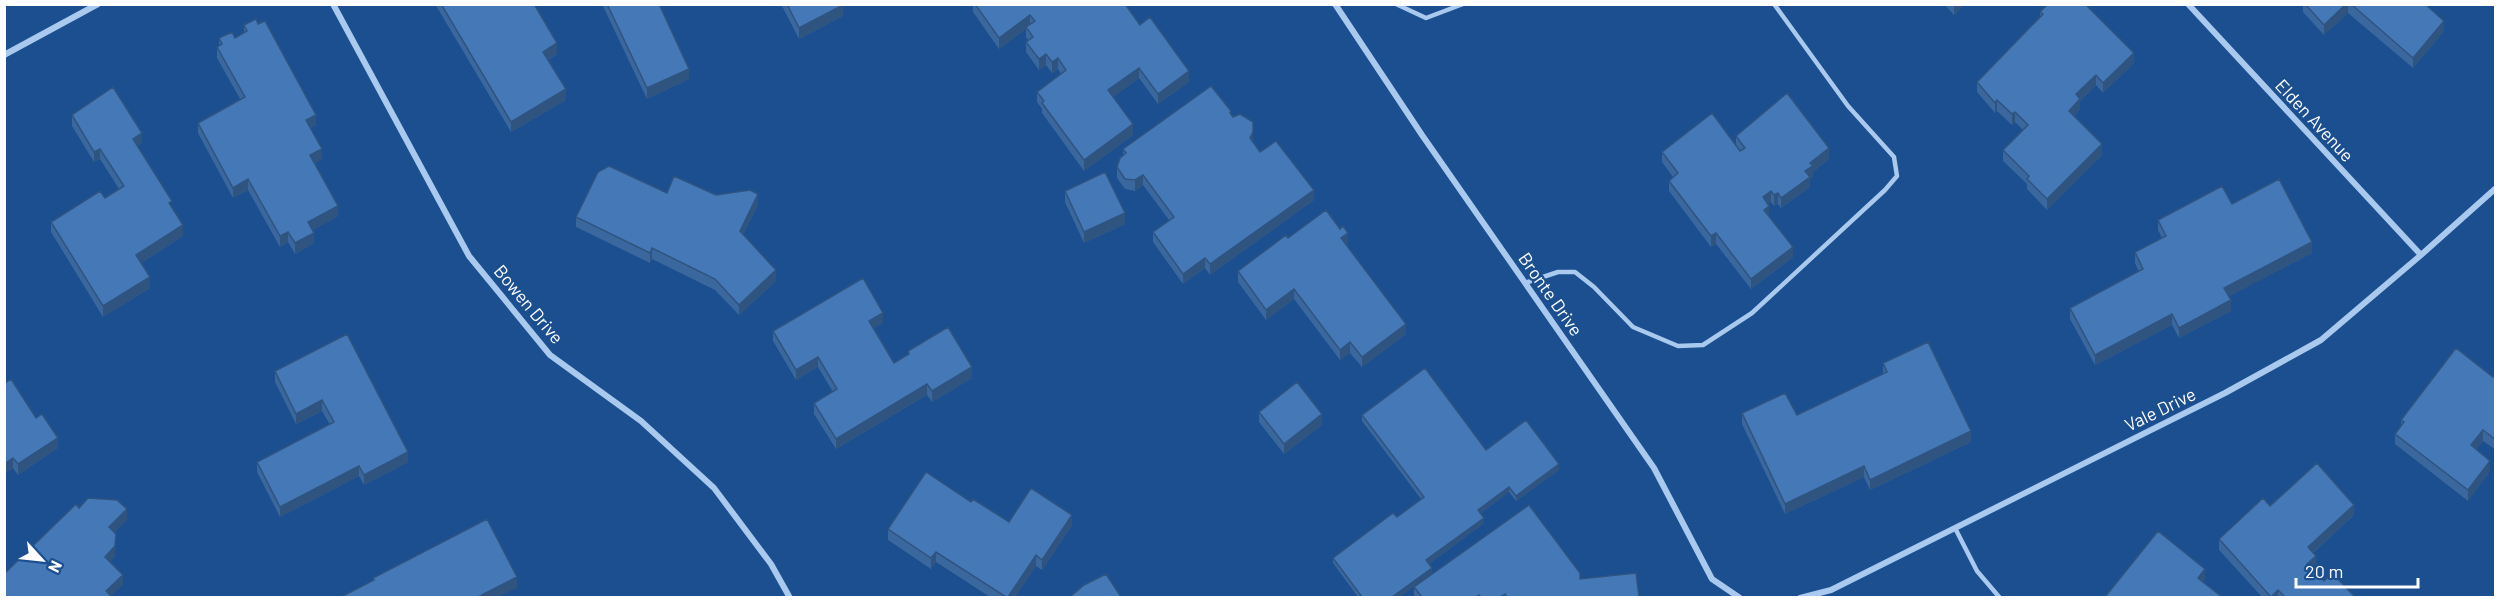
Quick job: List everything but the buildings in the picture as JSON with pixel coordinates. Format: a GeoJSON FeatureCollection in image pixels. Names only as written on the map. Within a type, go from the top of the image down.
{"type":"FeatureCollection","features":[{"type":"Feature","properties":{"kind":"street"},"geometry":{"type":"LineString","coordinates":[[4,55],[99,4]]}},
{"type":"Feature","properties":{"kind":"street","name":"Bowen Drive"},"geometry":{"type":"LineString","coordinates":[[333,4],[470,256],[550,355],[641,421],[714,488],[771,564],[790,597]]}},
{"type":"Feature","properties":{"kind":"street","name":"Bronte Drive"},"geometry":{"type":"LineString","coordinates":[[1335,4],[1422,135],[1654,468],[1712,579],[1740,597]]}},
{"type":"Feature","properties":{"kind":"street","name":"Elden Avenue"},"geometry":{"type":"LineString","coordinates":[[2188,4],[2421,255]]}},
{"type":"Feature","properties":{"kind":"street","name":"Vale Drive"},"geometry":{"type":"LineString","coordinates":[[1800,597],[1831,590],[2225,393],[2321,340],[2496,188]]}},
{"type":"Feature","properties":{"kind":"lane"},"geometry":{"type":"LineString","coordinates":[[1396,4],[1426,18],[1463,4]]}},
{"type":"Feature","properties":{"kind":"lane"},"geometry":{"type":"LineString","coordinates":[[1525,283],[1558,272],[1575,272],[1594,286],[1633,327],[1678,346],[1703,345],[1752,313],[1885,190],[1897,176],[1894,157],[1848,106],[1774,4]]}},
{"type":"Feature","properties":{"kind":"lane"},"geometry":{"type":"LineString","coordinates":[[1955,528],[1977,572],[2000,597]]}}]}
